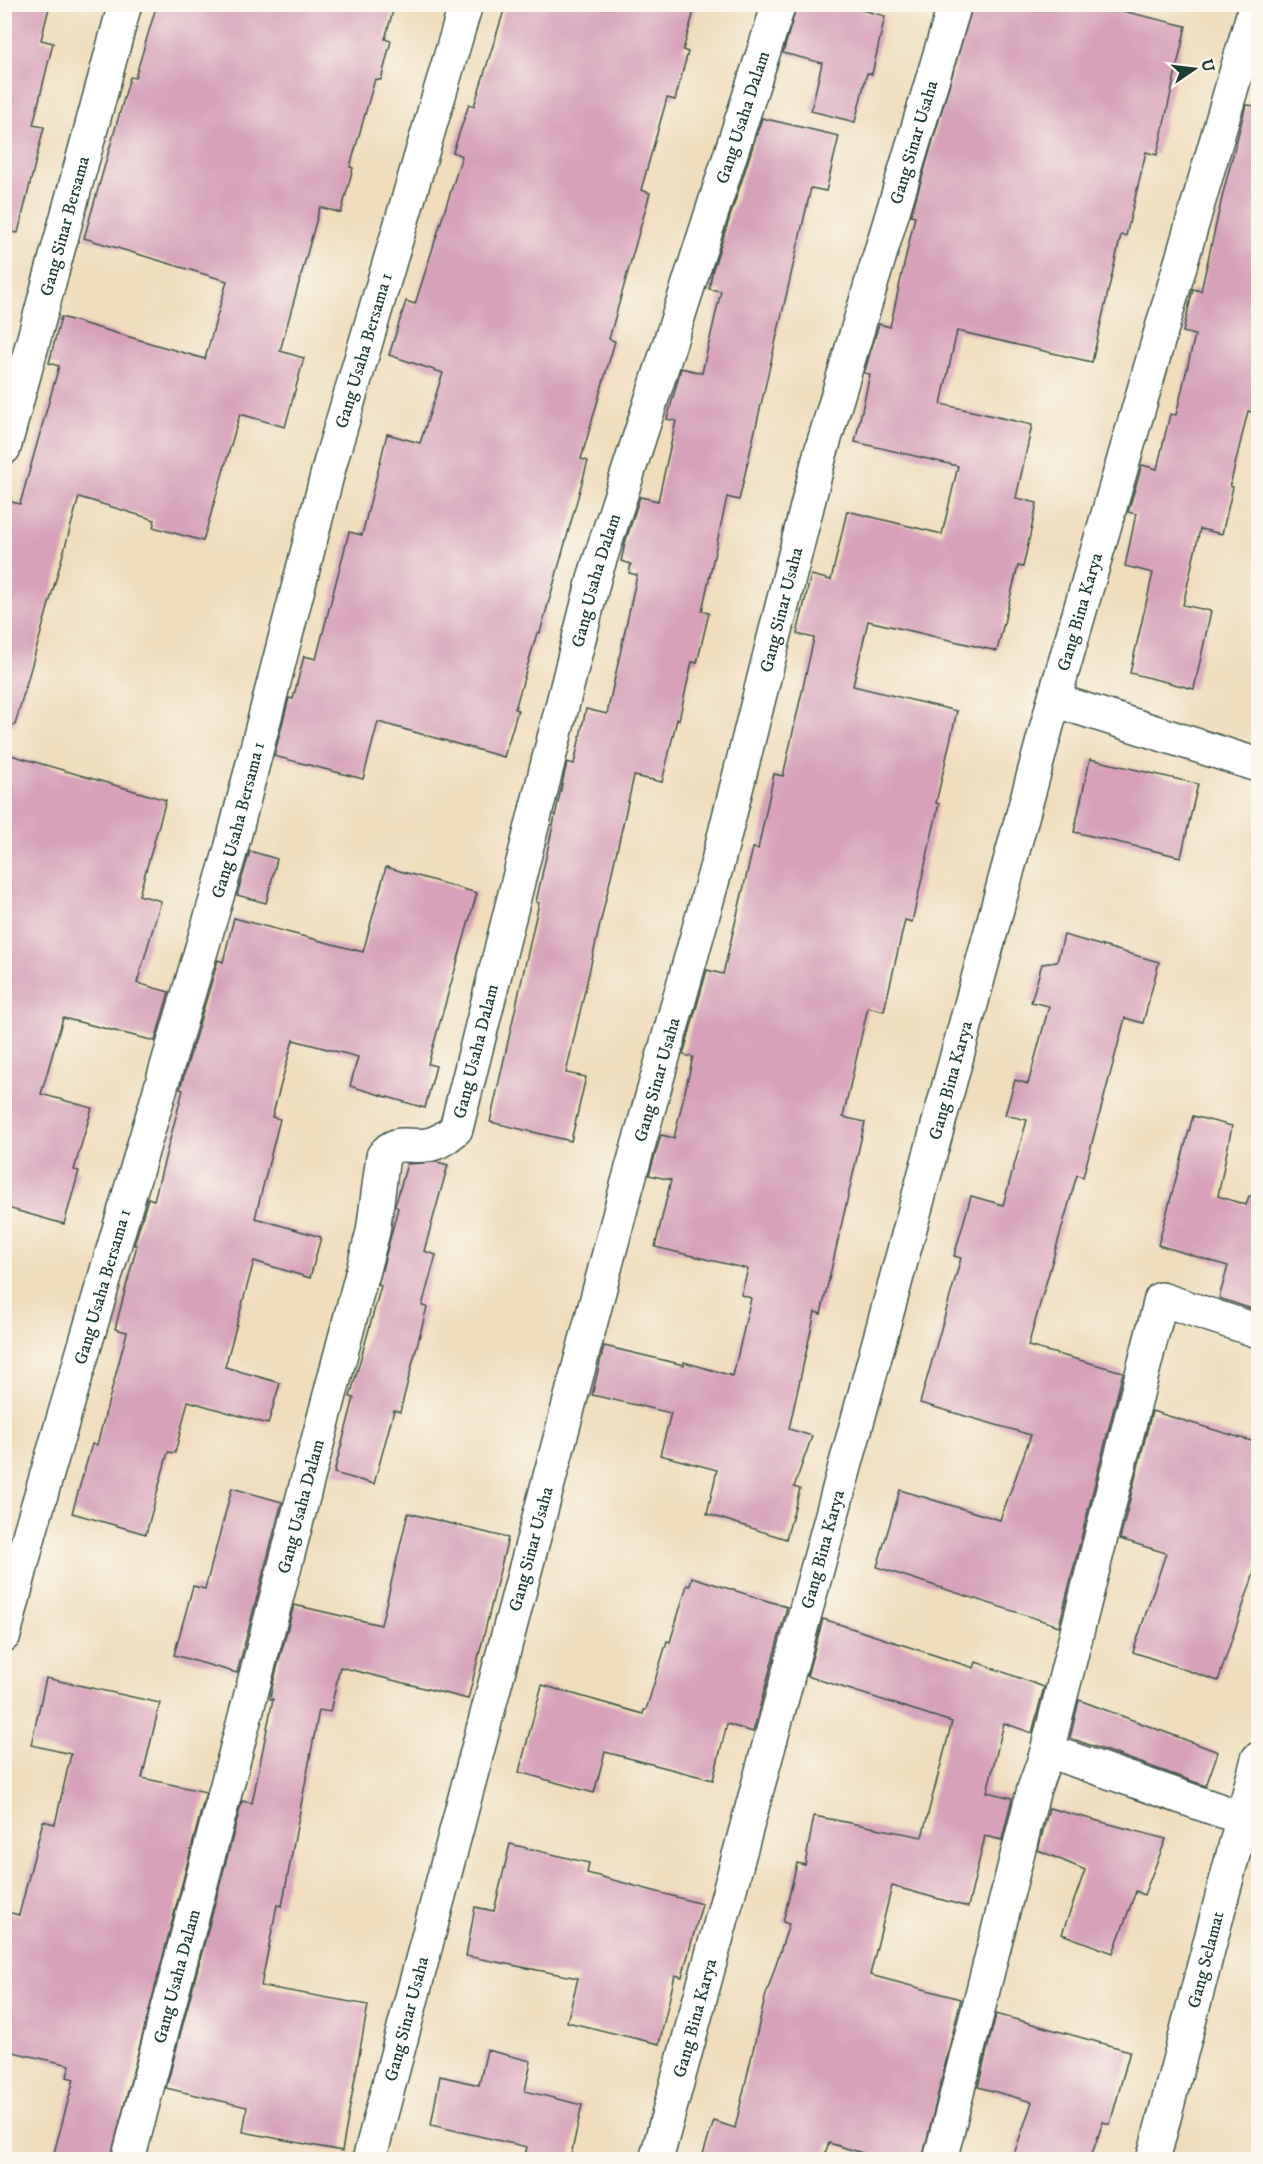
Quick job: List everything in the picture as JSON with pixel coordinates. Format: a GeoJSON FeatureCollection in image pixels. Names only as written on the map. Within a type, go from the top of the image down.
{"type":"FeatureCollection","features":[{"type":"Feature","properties":{"kind":"street","name":"Gang Sinar Bersama"},"geometry":{"type":"LineString","coordinates":[[4,448],[125,4]]}},
{"type":"Feature","properties":{"kind":"street","name":"Gang Usaha Bersama 1"},"geometry":{"type":"LineString","coordinates":[[4,1635],[30,1533],[231,849],[331,460],[466,4]]}},
{"type":"Feature","properties":{"kind":"street","name":"Gang Usaha Dalam"},"geometry":{"type":"LineString","coordinates":[[128,2160],[373,1232],[382,1156],[389,1148],[399,1145],[426,1145],[443,1140],[456,1129],[595,574],[779,4]]}},
{"type":"Feature","properties":{"kind":"street","name":"Gang Sinar Usaha"},"geometry":{"type":"LineString","coordinates":[[369,2160],[624,1193],[718,861],[820,455],[955,4]]}},
{"type":"Feature","properties":{"kind":"street","name":"Gang Bina Karya"},"geometry":{"type":"LineString","coordinates":[[656,2160],[1054,700],[1256,4]]}},
{"type":"Feature","properties":{"kind":"street"},"geometry":{"type":"LineString","coordinates":[[1054,700],[1258,765]]}},
{"type":"Feature","properties":{"kind":"street"},"geometry":{"type":"LineString","coordinates":[[940,2160],[1034,1789],[1046,1755],[1161,1299],[1258,1330]]}},
{"type":"Feature","properties":{"kind":"street"},"geometry":{"type":"LineString","coordinates":[[1046,1755],[1057,1754],[1242,1818]]}},
{"type":"Feature","properties":{"kind":"street","name":"Gang Selamat"},"geometry":{"type":"LineString","coordinates":[[1154,2160],[1258,1759]]}},
{"type":"Feature","properties":{"kind":"building"},"geometry":{"type":"Polygon","coordinates":[[[4,4],[50,4],[41,40],[53,43],[33,125],[44,127],[18,233],[4,231],[4,4]]]}},
{"type":"Feature","properties":{"kind":"building"},"geometry":{"type":"Polygon","coordinates":[[[157,4],[395,4],[385,39],[391,41],[381,80],[375,79],[350,167],[353,168],[341,213],[320,207],[280,351],[304,358],[285,427],[240,414],[203,541],[153,527],[155,520],[79,497],[15,725],[4,724],[4,500],[20,504],[59,366],[49,363],[61,317],[205,359],[227,281],[84,238],[130,77],[135,78],[157,4]]]}},
{"type":"Feature","properties":{"kind":"building"},"geometry":{"type":"Polygon","coordinates":[[[506,4],[696,4],[683,50],[688,52],[675,100],[667,98],[641,190],[650,193],[609,339],[615,341],[581,459],[588,461],[540,633],[537,633],[515,709],[518,710],[504,757],[378,722],[363,779],[274,756],[289,698],[293,699],[304,656],[316,659],[349,532],[362,535],[387,434],[420,443],[443,373],[389,355],[406,301],[415,304],[462,156],[453,152],[469,104],[474,106],[506,4]]]}},
{"type":"Feature","properties":{"kind":"building"},"geometry":{"type":"Polygon","coordinates":[[[797,4],[838,4],[885,16],[872,74],[867,73],[855,122],[811,111],[822,63],[783,53],[797,4]]]}},
{"type":"Feature","properties":{"kind":"building"},"geometry":{"type":"Polygon","coordinates":[[[973,4],[1093,4],[1186,26],[1157,155],[1146,152],[1126,236],[1121,235],[1092,362],[957,331],[941,404],[1032,425],[1016,498],[1037,503],[1023,567],[1018,566],[997,651],[868,621],[853,686],[957,711],[912,922],[905,920],[884,1011],[868,1007],[843,1117],[865,1122],[821,1314],[815,1312],[789,1429],[812,1436],[794,1487],[800,1489],[786,1539],[707,1514],[717,1470],[660,1455],[671,1413],[592,1395],[604,1346],[684,1365],[684,1362],[733,1376],[751,1298],[741,1295],[748,1269],[655,1247],[671,1180],[649,1175],[661,1135],[674,1138],[693,1057],[683,1055],[707,970],[723,974],[753,848],[758,849],[774,774],[783,776],[814,638],[797,634],[811,575],[831,580],[847,511],[942,534],[958,466],[855,442],[870,374],[864,373],[879,324],[890,327],[915,216],[911,215],[973,4]]]}},
{"type":"Feature","properties":{"kind":"building"},"geometry":{"type":"Polygon","coordinates":[[[1246,105],[1258,106],[1258,414],[1248,411],[1230,486],[1233,487],[1222,534],[1200,529],[1183,605],[1211,611],[1194,689],[1130,673],[1153,573],[1125,566],[1136,514],[1128,512],[1142,465],[1157,469],[1170,414],[1176,415],[1195,335],[1183,332],[1193,289],[1201,291],[1246,105]]]}},
{"type":"Feature","properties":{"kind":"building"},"geometry":{"type":"Polygon","coordinates":[[[762,118],[839,136],[826,191],[811,188],[739,500],[727,497],[702,611],[709,613],[697,663],[692,662],[662,782],[634,776],[566,1073],[586,1077],[571,1141],[490,1122],[539,903],[536,902],[567,762],[574,764],[586,709],[607,714],[637,575],[629,573],[631,564],[621,561],[625,543],[640,497],[658,501],[676,421],[667,419],[681,368],[702,373],[721,291],[709,289],[713,269],[762,118]]]}},
{"type":"Feature","properties":{"kind":"building"},"geometry":{"type":"Polygon","coordinates":[[[4,753],[166,800],[139,895],[161,901],[137,983],[169,992],[155,1041],[63,1018],[41,1094],[92,1108],[74,1170],[79,1171],[64,1224],[4,1207],[4,753]]]}},
{"type":"Feature","properties":{"kind":"building"},"geometry":{"type":"Polygon","coordinates":[[[1090,759],[1198,784],[1181,857],[1074,832],[1090,759]]]}},
{"type":"Feature","properties":{"kind":"building"},"geometry":{"type":"Polygon","coordinates":[[[250,851],[277,859],[266,903],[237,895],[250,851]]]}},
{"type":"Feature","properties":{"kind":"building"},"geometry":{"type":"Polygon","coordinates":[[[386,867],[477,893],[428,1064],[436,1066],[425,1108],[350,1086],[358,1057],[293,1040],[272,1117],[280,1119],[255,1218],[321,1237],[310,1278],[254,1261],[225,1367],[280,1383],[268,1424],[188,1401],[175,1453],[168,1452],[146,1534],[72,1513],[92,1444],[97,1445],[127,1332],[115,1329],[137,1245],[134,1245],[148,1198],[154,1200],[183,1090],[180,1089],[218,960],[223,962],[234,918],[363,952],[386,867]]]}},
{"type":"Feature","properties":{"kind":"building"},"geometry":{"type":"Polygon","coordinates":[[[1064,935],[1159,962],[1143,1023],[1125,1018],[1083,1177],[1077,1175],[1028,1346],[1123,1372],[1059,1626],[877,1567],[900,1490],[1000,1520],[1031,1435],[920,1403],[961,1258],[954,1256],[971,1196],[1003,1205],[1027,1120],[1005,1115],[1015,1080],[1028,1084],[1049,1006],[1031,1002],[1042,964],[1057,962],[1064,935]]]}},
{"type":"Feature","properties":{"kind":"building"},"geometry":{"type":"Polygon","coordinates":[[[1193,1116],[1232,1126],[1218,1196],[1246,1205],[1249,1196],[1258,1197],[1258,1311],[1219,1298],[1228,1266],[1158,1245],[1193,1116]]]}},
{"type":"Feature","properties":{"kind":"building"},"geometry":{"type":"Polygon","coordinates":[[[437,1162],[448,1165],[424,1251],[436,1255],[422,1306],[427,1307],[400,1412],[394,1410],[374,1484],[334,1473],[354,1398],[350,1397],[381,1286],[378,1285],[398,1208],[395,1206],[407,1164],[437,1162]]]}},
{"type":"Feature","properties":{"kind":"building"},"geometry":{"type":"Polygon","coordinates":[[[1152,1411],[1258,1443],[1258,1561],[1218,1681],[1133,1652],[1166,1553],[1120,1539],[1152,1411]]]}},
{"type":"Feature","properties":{"kind":"building"},"geometry":{"type":"Polygon","coordinates":[[[232,1488],[282,1502],[237,1673],[174,1655],[193,1586],[205,1589],[232,1488]]]}},
{"type":"Feature","properties":{"kind":"building"},"geometry":{"type":"Polygon","coordinates":[[[408,1513],[508,1538],[468,1699],[340,1667],[330,1712],[319,1710],[282,1906],[277,1905],[261,1986],[368,2005],[342,2151],[243,2132],[247,2107],[166,2088],[242,1801],[252,1803],[273,1699],[270,1699],[273,1683],[294,1605],[381,1625],[408,1513]]]}},
{"type":"Feature","properties":{"kind":"building"},"geometry":{"type":"Polygon","coordinates":[[[692,1577],[787,1607],[753,1732],[727,1724],[713,1780],[605,1752],[594,1793],[519,1772],[542,1685],[643,1714],[667,1641],[670,1642],[687,1585],[690,1586],[692,1577]]]}},
{"type":"Feature","properties":{"kind":"building"},"geometry":{"type":"Polygon","coordinates":[[[823,1619],[974,1668],[976,1662],[1044,1687],[1032,1733],[1004,1723],[987,1792],[1012,1798],[1002,1840],[985,1836],[968,1907],[892,1886],[870,1975],[961,1999],[922,2160],[886,2160],[829,2143],[823,2160],[701,2160],[714,2121],[735,2128],[765,1998],[789,1924],[783,1922],[797,1863],[805,1865],[814,1816],[922,1837],[952,1722],[807,1676],[823,1619]]]}},
{"type":"Feature","properties":{"kind":"building"},"geometry":{"type":"Polygon","coordinates":[[[46,1678],[160,1703],[142,1778],[206,1792],[110,2160],[52,2160],[74,2079],[67,2077],[70,2065],[4,2050],[4,1911],[19,1915],[43,1821],[55,1824],[71,1754],[31,1745],[46,1678]]]}},
{"type":"Feature","properties":{"kind":"building"},"geometry":{"type":"Polygon","coordinates":[[[1079,1700],[1218,1752],[1206,1786],[1070,1738],[1079,1700]]]}},
{"type":"Feature","properties":{"kind":"building"},"geometry":{"type":"Polygon","coordinates":[[[1049,1808],[1166,1839],[1144,1895],[1136,1891],[1113,1953],[1062,1934],[1085,1870],[1038,1850],[1049,1808]]]}},
{"type":"Feature","properties":{"kind":"building"},"geometry":{"type":"Polygon","coordinates":[[[510,1844],[589,1863],[587,1873],[702,1904],[682,1977],[675,1975],[659,2044],[567,2022],[578,1978],[466,1956],[475,1907],[494,1911],[510,1844]]]}},
{"type":"Feature","properties":{"kind":"building"},"geometry":{"type":"Polygon","coordinates":[[[996,2014],[1130,2051],[1110,2124],[1103,2122],[1090,2160],[1012,2160],[1032,2102],[978,2087],[996,2014]]]}},
{"type":"Feature","properties":{"kind":"building"},"geometry":{"type":"Polygon","coordinates":[[[487,2050],[531,2061],[525,2091],[582,2105],[570,2160],[524,2160],[527,2147],[431,2125],[440,2076],[479,2085],[487,2050]]]}}]}
